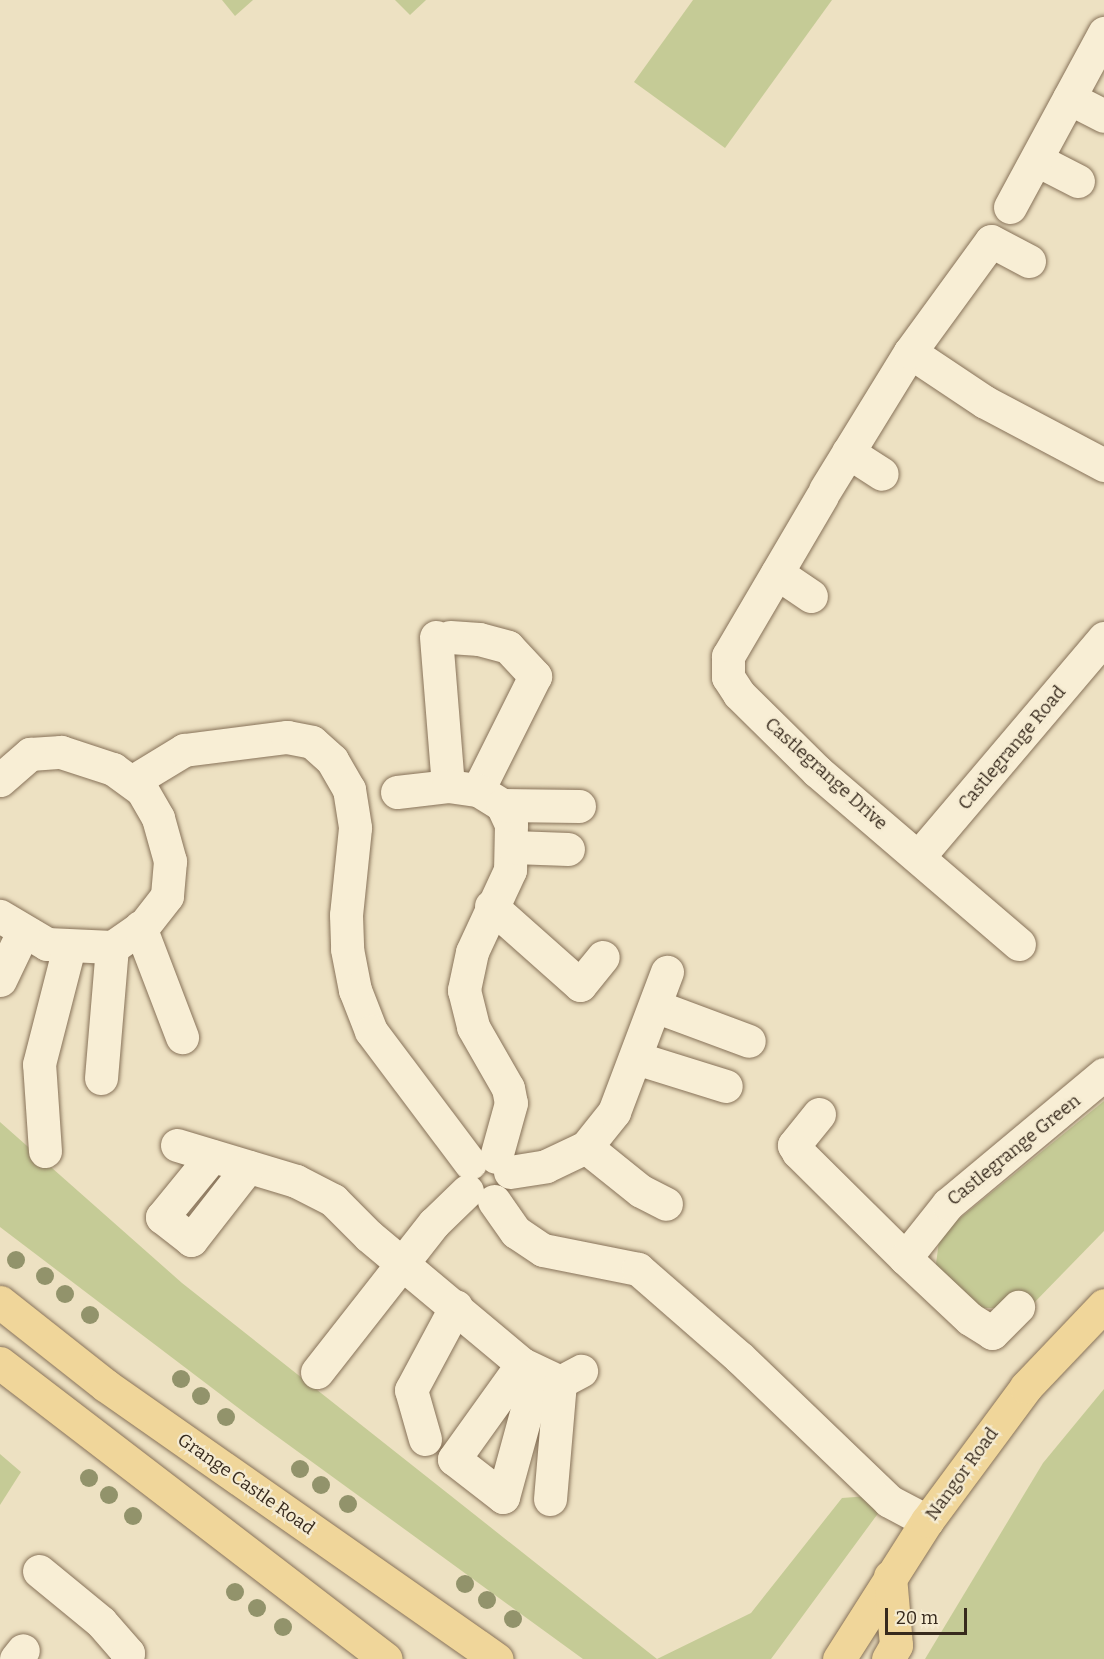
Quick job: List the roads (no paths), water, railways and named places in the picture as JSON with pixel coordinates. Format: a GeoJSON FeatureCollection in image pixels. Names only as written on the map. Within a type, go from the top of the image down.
{"type":"FeatureCollection","features":[{"type":"Feature","properties":{"kind":"main road","name":"Grange Castle Road"},"geometry":{"type":"LineString","coordinates":[[0,1302],[105,1384],[496,1659]]}},
{"type":"Feature","properties":{"kind":"main road","name":"Nangor Road"},"geometry":{"type":"LineString","coordinates":[[839,1659],[927,1521],[1026,1387],[1104,1305]]}},
{"type":"Feature","properties":{"kind":"main road"},"geometry":{"type":"LineString","coordinates":[[0,1363],[386,1659]]}},
{"type":"Feature","properties":{"kind":"main road"},"geometry":{"type":"LineString","coordinates":[[888,1659],[896,1645],[890,1576]]}},
{"type":"Feature","properties":{"kind":"street"},"geometry":{"type":"LineString","coordinates":[[1010,207],[1104,33]]}},
{"type":"Feature","properties":{"kind":"street"},"geometry":{"type":"LineString","coordinates":[[1069,98],[1104,116]]}},
{"type":"Feature","properties":{"kind":"street"},"geometry":{"type":"LineString","coordinates":[[1037,160],[1078,181]]}},
{"type":"Feature","properties":{"kind":"street","name":"Castlegrange Drive"},"geometry":{"type":"LineString","coordinates":[[1019,944],[817,771],[739,694],[728,676],[728,656],[909,352],[991,241],[1029,261]]}},
{"type":"Feature","properties":{"kind":"street"},"geometry":{"type":"LineString","coordinates":[[909,352],[984,402],[1104,465]]}},
{"type":"Feature","properties":{"kind":"street"},"geometry":{"type":"LineString","coordinates":[[848,452],[882,474]]}},
{"type":"Feature","properties":{"kind":"street"},"geometry":{"type":"LineString","coordinates":[[777,573],[811,596]]}},
{"type":"Feature","properties":{"kind":"street"},"geometry":{"type":"LineString","coordinates":[[317,1372],[402,1261],[488,1177],[511,1102],[508,1088],[490,1062],[473,1027],[464,990],[472,952],[491,906],[510,870],[513,848],[512,825],[476,794],[443,637],[479,639],[508,647],[535,676],[476,794]]}},
{"type":"Feature","properties":{"kind":"street","name":"Castlegrange Road"},"geometry":{"type":"LineString","coordinates":[[919,856],[1104,638]]}},
{"type":"Feature","properties":{"kind":"street"},"geometry":{"type":"LineString","coordinates":[[133,781],[184,750],[286,737],[312,742],[332,760],[349,789],[355,828],[346,915],[347,949],[355,990],[371,1031],[488,1177],[516,1232],[543,1250],[638,1269],[739,1357],[812,1428],[842,1432],[901,1485],[927,1521]]}},
{"type":"Feature","properties":{"kind":"street"},"geometry":{"type":"LineString","coordinates":[[0,980],[12,924],[47,944],[69,947],[112,947],[140,927],[167,896],[170,861],[158,819],[133,781],[113,769],[61,752],[30,754],[1,778]]}},
{"type":"Feature","properties":{"kind":"street"},"geometry":{"type":"LineString","coordinates":[[397,792],[476,794],[579,806]]}},
{"type":"Feature","properties":{"kind":"street"},"geometry":{"type":"LineString","coordinates":[[513,848],[568,849]]}},
{"type":"Feature","properties":{"kind":"street"},"geometry":{"type":"LineString","coordinates":[[491,906],[580,985],[603,957]]}},
{"type":"Feature","properties":{"kind":"street"},"geometry":{"type":"LineString","coordinates":[[140,927],[182,1037]]}},
{"type":"Feature","properties":{"kind":"street"},"geometry":{"type":"LineString","coordinates":[[45,1151],[39,1064],[69,947]]}},
{"type":"Feature","properties":{"kind":"street"},"geometry":{"type":"LineString","coordinates":[[101,1078],[112,947]]}},
{"type":"Feature","properties":{"kind":"street"},"geometry":{"type":"LineString","coordinates":[[488,1177],[546,1166],[586,1147],[614,1112],[667,972]]}},
{"type":"Feature","properties":{"kind":"street"},"geometry":{"type":"LineString","coordinates":[[655,1006],[749,1041]]}},
{"type":"Feature","properties":{"kind":"street"},"geometry":{"type":"LineString","coordinates":[[636,1058],[726,1086]]}},
{"type":"Feature","properties":{"kind":"street","name":"Castlegrange Green"},"geometry":{"type":"LineString","coordinates":[[905,1257],[948,1204],[1104,1074]]}},
{"type":"Feature","properties":{"kind":"street"},"geometry":{"type":"LineString","coordinates":[[819,1114],[794,1145],[798,1152],[905,1257],[970,1318],[992,1333],[1018,1306]]}},
{"type":"Feature","properties":{"kind":"street"},"geometry":{"type":"LineString","coordinates":[[177,1145],[296,1181],[333,1200],[456,1305],[550,1372],[550,1499]]}},
{"type":"Feature","properties":{"kind":"street"},"geometry":{"type":"LineString","coordinates":[[586,1147],[641,1191],[666,1204]]}},
{"type":"Feature","properties":{"kind":"street"},"geometry":{"type":"LineString","coordinates":[[212,1155],[162,1217],[191,1240],[248,1167]]}},
{"type":"Feature","properties":{"kind":"street"},"geometry":{"type":"LineString","coordinates":[[425,1439],[411,1390],[456,1305]]}},
{"type":"Feature","properties":{"kind":"street"},"geometry":{"type":"LineString","coordinates":[[39,1571],[101,1622],[128,1653],[127,1659]]}}]}
